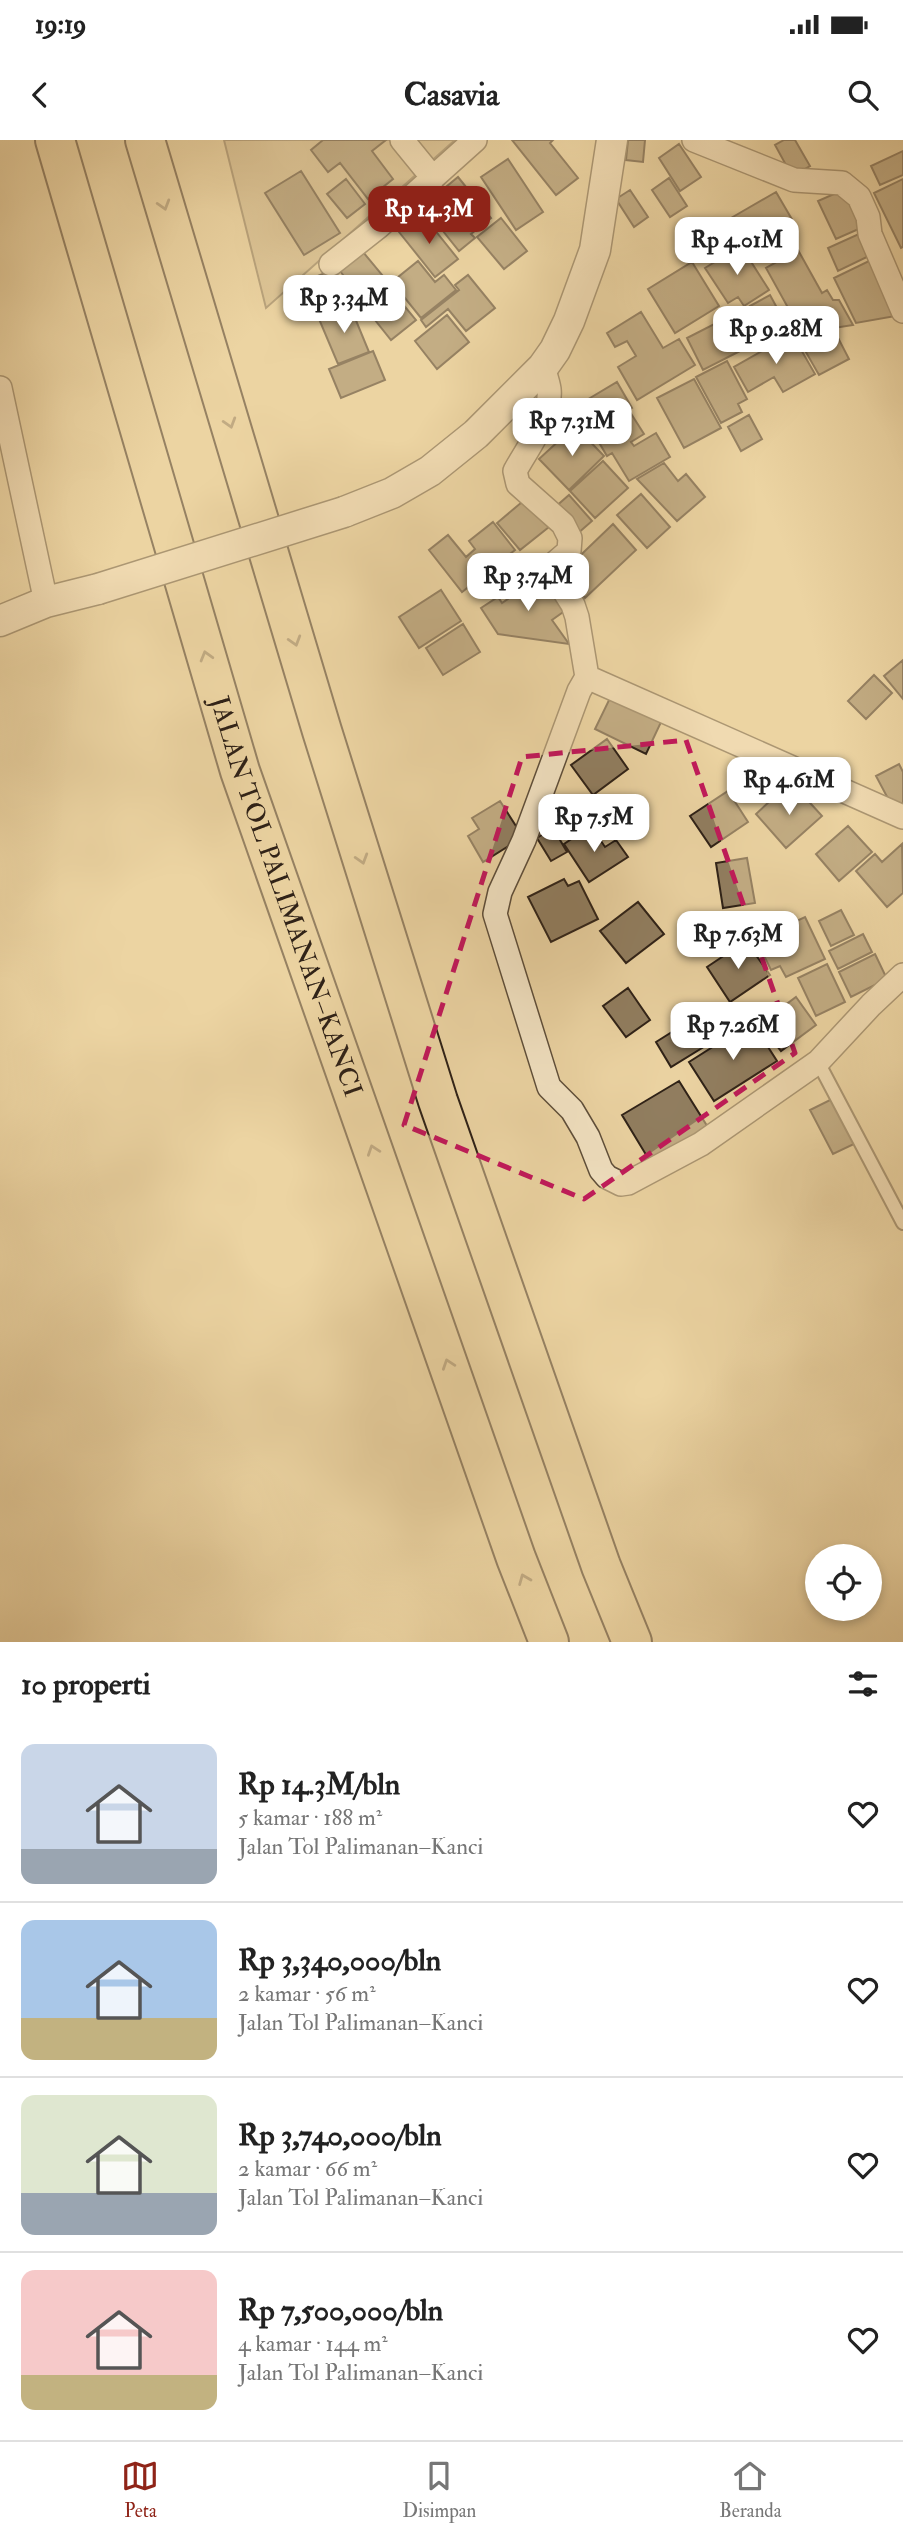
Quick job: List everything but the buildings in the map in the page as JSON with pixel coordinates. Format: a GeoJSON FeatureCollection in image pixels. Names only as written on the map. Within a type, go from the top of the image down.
{"type":"FeatureCollection","features":[{"type":"Feature","properties":{"kind":"highway","name":"JALAN TOL PALIMANAN–KANCI"},"geometry":{"type":"LineString","coordinates":[[55,140],[240,771],[516,1558],[549,1642]]}},
{"type":"Feature","properties":{"kind":"highway"},"geometry":{"type":"LineString","coordinates":[[145,140],[322,731],[438,1101],[601,1566],[632,1642]]}},
{"type":"Feature","properties":{"kind":"street"},"geometry":{"type":"LineString","coordinates":[[402,140],[433,178]]}},
{"type":"Feature","properties":{"kind":"street"},"geometry":{"type":"LineString","coordinates":[[331,264],[378,227],[475,140]]}},
{"type":"Feature","properties":{"kind":"street"},"geometry":{"type":"LineString","coordinates":[[0,621],[46,602],[98,589],[344,512],[392,493],[430,471],[476,434],[542,367],[555,350],[592,260],[612,140]]}},
{"type":"Feature","properties":{"kind":"street"},"geometry":{"type":"LineString","coordinates":[[694,140],[794,180],[842,183],[859,197],[868,217],[870,234],[903,311]]}},
{"type":"Feature","properties":{"kind":"street"},"geometry":{"type":"LineString","coordinates":[[542,367],[549,389],[548,406],[539,429],[515,471],[515,478],[563,524],[570,538],[569,551],[551,570],[573,605],[587,677],[579,691],[524,840],[496,903],[495,914],[549,1087],[572,1110],[588,1137],[601,1170],[607,1177],[621,1184],[628,1183],[701,1144],[818,1062],[903,975]]}},
{"type":"Feature","properties":{"kind":"street"},"geometry":{"type":"LineString","coordinates":[[0,388],[46,602]]}},
{"type":"Feature","properties":{"kind":"street"},"geometry":{"type":"LineString","coordinates":[[587,677],[903,817]]}},
{"type":"Feature","properties":{"kind":"lane"},"geometry":{"type":"LineString","coordinates":[[818,1062],[903,1223]]}},
{"type":"Feature","properties":{"kind":"highlighted area"},"geometry":{"type":"Polygon","coordinates":[[[686,740],[795,1053],[584,1199],[404,1125],[522,757],[686,740]]]}},
{"type":"Feature","properties":{"kind":"shaded area"},"geometry":{"type":"Polygon","coordinates":[[[224,140],[455,140],[266,308],[224,140]]]}}]}
